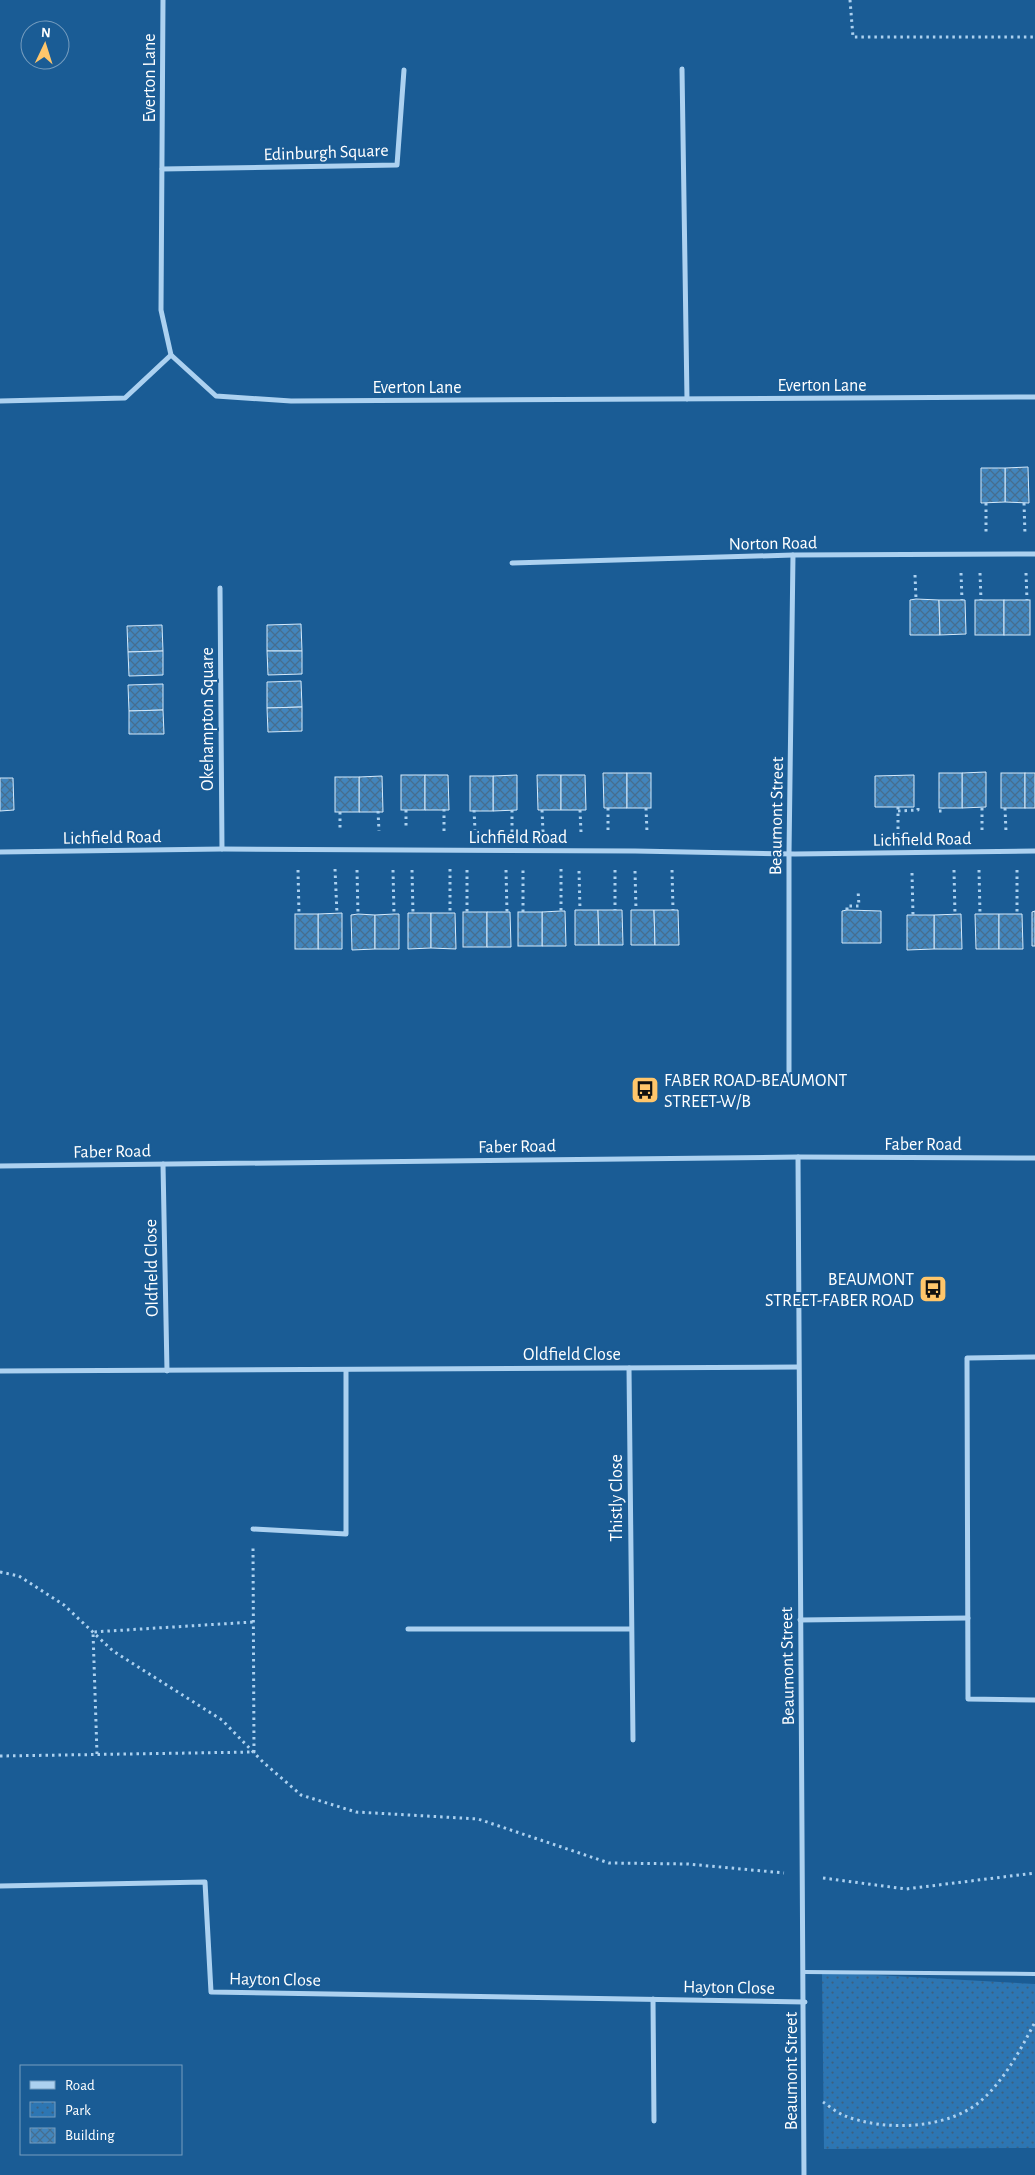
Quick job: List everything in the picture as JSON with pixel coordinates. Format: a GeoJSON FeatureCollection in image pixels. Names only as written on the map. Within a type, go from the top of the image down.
{"type":"FeatureCollection","features":[{"type":"Feature","properties":{"kind":"street","name":"Everton Lane"},"geometry":{"type":"LineString","coordinates":[[163,0],[160,310],[171,355],[216,396],[291,401],[1035,397]]}},
{"type":"Feature","properties":{"kind":"street"},"geometry":{"type":"LineString","coordinates":[[682,69],[687,399]]}},
{"type":"Feature","properties":{"kind":"street","name":"Edinburgh Square"},"geometry":{"type":"LineString","coordinates":[[162,169],[397,165],[404,70]]}},
{"type":"Feature","properties":{"kind":"street"},"geometry":{"type":"LineString","coordinates":[[0,401],[125,398],[171,355]]}},
{"type":"Feature","properties":{"kind":"street","name":"Norton Road"},"geometry":{"type":"LineString","coordinates":[[512,563],[793,556],[1035,554]]}},
{"type":"Feature","properties":{"kind":"street","name":"Beaumont Street"},"geometry":{"type":"LineString","coordinates":[[789,1078],[789,854],[793,556]]}},
{"type":"Feature","properties":{"kind":"street","name":"Okehampton Square"},"geometry":{"type":"LineString","coordinates":[[220,588],[222,849]]}},
{"type":"Feature","properties":{"kind":"street","name":"Lichfield Road"},"geometry":{"type":"LineString","coordinates":[[0,852],[222,849],[672,851],[789,854],[1035,851]]}},
{"type":"Feature","properties":{"kind":"street","name":"Beaumont Street"},"geometry":{"type":"LineString","coordinates":[[798,1157],[802,1875],[805,2002],[804,2175]]}},
{"type":"Feature","properties":{"kind":"street","name":"Faber Road"},"geometry":{"type":"LineString","coordinates":[[0,1166],[798,1157],[1035,1158]]}},
{"type":"Feature","properties":{"kind":"street","name":"Oldfield Close"},"geometry":{"type":"LineString","coordinates":[[163,1164],[167,1370]]}},
{"type":"Feature","properties":{"kind":"street"},"geometry":{"type":"LineString","coordinates":[[1035,1357],[967,1358],[968,1699],[1035,1700]]}},
{"type":"Feature","properties":{"kind":"street","name":"Oldfield Close"},"geometry":{"type":"LineString","coordinates":[[0,1370],[798,1367]]}},
{"type":"Feature","properties":{"kind":"street","name":"Thistly Close"},"geometry":{"type":"LineString","coordinates":[[629,1368],[632,1740]]}},
{"type":"Feature","properties":{"kind":"street"},"geometry":{"type":"LineString","coordinates":[[253,1529],[346,1534],[346,1370]]}},
{"type":"Feature","properties":{"kind":"street"},"geometry":{"type":"LineString","coordinates":[[800,1620],[968,1618]]}},
{"type":"Feature","properties":{"kind":"street"},"geometry":{"type":"LineString","coordinates":[[408,1629],[631,1628]]}},
{"type":"Feature","properties":{"kind":"street","name":"Hayton Close"},"geometry":{"type":"LineString","coordinates":[[0,1886],[205,1882],[212,1992],[805,2002]]}},
{"type":"Feature","properties":{"kind":"street"},"geometry":{"type":"LineString","coordinates":[[653,2000],[654,2121]]}},
{"type":"Feature","properties":{"kind":"lane"},"geometry":{"type":"LineString","coordinates":[[804,1972],[1035,1974]]}},
{"type":"Feature","properties":{"kind":"path"},"geometry":{"type":"LineString","coordinates":[[850,0],[853,37],[1035,37]]}},
{"type":"Feature","properties":{"kind":"path"},"geometry":{"type":"LineString","coordinates":[[986,503],[986,554]]}},
{"type":"Feature","properties":{"kind":"path"},"geometry":{"type":"LineString","coordinates":[[1024,503],[1027,600]]}},
{"type":"Feature","properties":{"kind":"path"},"geometry":{"type":"LineString","coordinates":[[961,554],[962,600]]}},
{"type":"Feature","properties":{"kind":"path"},"geometry":{"type":"LineString","coordinates":[[979,555],[981,600]]}},
{"type":"Feature","properties":{"kind":"path"},"geometry":{"type":"LineString","coordinates":[[898,852],[898,809],[918,810],[918,806]]}},
{"type":"Feature","properties":{"kind":"path"},"geometry":{"type":"LineString","coordinates":[[939,811],[943,811],[943,808]]}},
{"type":"Feature","properties":{"kind":"path"},"geometry":{"type":"LineString","coordinates":[[298,850],[299,914]]}},
{"type":"Feature","properties":{"kind":"path"},"geometry":{"type":"LineString","coordinates":[[334,850],[337,914]]}},
{"type":"Feature","properties":{"kind":"path"},"geometry":{"type":"LineString","coordinates":[[357,850],[358,914]]}},
{"type":"Feature","properties":{"kind":"path"},"geometry":{"type":"LineString","coordinates":[[393,850],[394,914]]}},
{"type":"Feature","properties":{"kind":"path"},"geometry":{"type":"LineString","coordinates":[[411,850],[413,914]]}},
{"type":"Feature","properties":{"kind":"path"},"geometry":{"type":"LineString","coordinates":[[450,850],[450,913]]}},
{"type":"Feature","properties":{"kind":"path"},"geometry":{"type":"LineString","coordinates":[[467,850],[467,912]]}},
{"type":"Feature","properties":{"kind":"path"},"geometry":{"type":"LineString","coordinates":[[506,850],[507,912]]}},
{"type":"Feature","properties":{"kind":"path"},"geometry":{"type":"LineString","coordinates":[[523,850],[523,912]]}},
{"type":"Feature","properties":{"kind":"path"},"geometry":{"type":"LineString","coordinates":[[560,851],[561,911]]}},
{"type":"Feature","properties":{"kind":"path"},"geometry":{"type":"LineString","coordinates":[[578,851],[580,910]]}},
{"type":"Feature","properties":{"kind":"path"},"geometry":{"type":"LineString","coordinates":[[615,851],[615,910]]}},
{"type":"Feature","properties":{"kind":"path"},"geometry":{"type":"LineString","coordinates":[[634,851],[636,910]]}},
{"type":"Feature","properties":{"kind":"path"},"geometry":{"type":"LineString","coordinates":[[672,851],[673,910]]}},
{"type":"Feature","properties":{"kind":"path"},"geometry":{"type":"LineString","coordinates":[[954,852],[955,914]]}},
{"type":"Feature","properties":{"kind":"path"},"geometry":{"type":"LineString","coordinates":[[979,852],[980,914]]}},
{"type":"Feature","properties":{"kind":"path"},"geometry":{"type":"LineString","coordinates":[[1016,852],[1017,914]]}},
{"type":"Feature","properties":{"kind":"path"},"geometry":{"type":"LineString","coordinates":[[912,853],[913,915]]}},
{"type":"Feature","properties":{"kind":"path"},"geometry":{"type":"LineString","coordinates":[[847,910],[847,906],[859,906],[858,890]]}},
{"type":"Feature","properties":{"kind":"path"},"geometry":{"type":"LineString","coordinates":[[253,1529],[254,1752]]}},
{"type":"Feature","properties":{"kind":"path"},"geometry":{"type":"LineString","coordinates":[[0,1572],[19,1576],[64,1605],[113,1651],[222,1720],[301,1795],[356,1812],[478,1820],[609,1863],[688,1864],[802,1875],[906,1889],[1035,1873]]}},
{"type":"Feature","properties":{"kind":"path"},"geometry":{"type":"LineString","coordinates":[[93,1632],[253,1622]]}},
{"type":"Feature","properties":{"kind":"path"},"geometry":{"type":"LineString","coordinates":[[93,1632],[97,1754]]}},
{"type":"Feature","properties":{"kind":"path"},"geometry":{"type":"LineString","coordinates":[[0,1756],[254,1752]]}},
{"type":"Feature","properties":{"kind":"path"},"geometry":{"type":"LineString","coordinates":[[804,2090],[842,2115],[885,2126],[920,2125],[956,2117],[983,2099],[1007,2071],[1035,2022]]}},
{"type":"Feature","properties":{"kind":"green space"},"geometry":{"type":"Polygon","coordinates":[[[822,1972],[1035,1984],[1035,2148],[824,2149],[822,1972]]]}},
{"type":"Feature","properties":{"kind":"building"},"geometry":{"type":"Polygon","coordinates":[[[1028,467],[1029,503],[1005,502],[1005,468],[1028,467]]]}},
{"type":"Feature","properties":{"kind":"building"},"geometry":{"type":"Polygon","coordinates":[[[981,468],[1005,468],[1005,502],[981,503],[981,468]]]}},
{"type":"Feature","properties":{"kind":"building"},"geometry":{"type":"Polygon","coordinates":[[[910,600],[939,600],[940,635],[910,635],[910,600]]]}},
{"type":"Feature","properties":{"kind":"building"},"geometry":{"type":"Polygon","coordinates":[[[939,600],[965,600],[966,634],[940,635],[939,600]]]}},
{"type":"Feature","properties":{"kind":"building"},"geometry":{"type":"Polygon","coordinates":[[[975,600],[1004,600],[1004,635],[975,635],[975,600]]]}},
{"type":"Feature","properties":{"kind":"building"},"geometry":{"type":"Polygon","coordinates":[[[1004,600],[1030,600],[1030,635],[1004,635],[1004,600]]]}},
{"type":"Feature","properties":{"kind":"building"},"geometry":{"type":"Polygon","coordinates":[[[301,624],[302,651],[267,651],[267,625],[301,624]]]}},
{"type":"Feature","properties":{"kind":"building"},"geometry":{"type":"Polygon","coordinates":[[[162,625],[163,651],[128,652],[127,626],[162,625]]]}},
{"type":"Feature","properties":{"kind":"building"},"geometry":{"type":"Polygon","coordinates":[[[163,651],[163,675],[129,676],[128,652],[163,651]]]}},
{"type":"Feature","properties":{"kind":"building"},"geometry":{"type":"Polygon","coordinates":[[[267,651],[302,651],[302,674],[268,675],[267,651]]]}},
{"type":"Feature","properties":{"kind":"building"},"geometry":{"type":"Polygon","coordinates":[[[301,681],[302,707],[267,708],[267,682],[301,681]]]}},
{"type":"Feature","properties":{"kind":"building"},"geometry":{"type":"Polygon","coordinates":[[[163,684],[163,710],[129,711],[128,685],[163,684]]]}},
{"type":"Feature","properties":{"kind":"building"},"geometry":{"type":"Polygon","coordinates":[[[302,707],[302,731],[268,732],[267,708],[302,707]]]}},
{"type":"Feature","properties":{"kind":"building"},"geometry":{"type":"Polygon","coordinates":[[[163,710],[164,734],[129,734],[129,711],[163,710]]]}},
{"type":"Feature","properties":{"kind":"building"},"geometry":{"type":"Polygon","coordinates":[[[986,772],[986,807],[962,808],[962,773],[986,772]]]}},
{"type":"Feature","properties":{"kind":"building"},"geometry":{"type":"Polygon","coordinates":[[[603,773],[627,773],[627,808],[604,808],[603,773]]]}},
{"type":"Feature","properties":{"kind":"building"},"geometry":{"type":"Polygon","coordinates":[[[627,773],[651,773],[651,808],[627,808],[627,773]]]}},
{"type":"Feature","properties":{"kind":"building"},"geometry":{"type":"Polygon","coordinates":[[[939,773],[962,773],[962,808],[939,808],[939,773]]]}},
{"type":"Feature","properties":{"kind":"building"},"geometry":{"type":"Polygon","coordinates":[[[1001,773],[1025,773],[1025,808],[1001,808],[1001,773]]]}},
{"type":"Feature","properties":{"kind":"building"},"geometry":{"type":"Polygon","coordinates":[[[1025,773],[1035,773],[1035,808],[1025,808],[1025,773]]]}},
{"type":"Feature","properties":{"kind":"building"},"geometry":{"type":"Polygon","coordinates":[[[401,775],[425,775],[425,810],[401,810],[401,775]]]}},
{"type":"Feature","properties":{"kind":"building"},"geometry":{"type":"Polygon","coordinates":[[[425,775],[448,775],[449,810],[425,810],[425,775]]]}},
{"type":"Feature","properties":{"kind":"building"},"geometry":{"type":"Polygon","coordinates":[[[517,775],[517,810],[493,811],[493,776],[517,775]]]}},
{"type":"Feature","properties":{"kind":"building"},"geometry":{"type":"Polygon","coordinates":[[[537,775],[561,775],[561,810],[538,810],[537,775]]]}},
{"type":"Feature","properties":{"kind":"building"},"geometry":{"type":"Polygon","coordinates":[[[561,775],[585,775],[586,810],[561,810],[561,775]]]}},
{"type":"Feature","properties":{"kind":"building"},"geometry":{"type":"Polygon","coordinates":[[[914,775],[914,807],[875,807],[875,776],[914,775]]]}},
{"type":"Feature","properties":{"kind":"building"},"geometry":{"type":"Polygon","coordinates":[[[382,776],[383,812],[359,812],[359,777],[382,776]]]}},
{"type":"Feature","properties":{"kind":"building"},"geometry":{"type":"Polygon","coordinates":[[[470,776],[493,776],[493,811],[470,811],[470,776]]]}},
{"type":"Feature","properties":{"kind":"building"},"geometry":{"type":"Polygon","coordinates":[[[335,777],[359,777],[359,812],[335,812],[335,777]]]}},
{"type":"Feature","properties":{"kind":"building"},"geometry":{"type":"Polygon","coordinates":[[[0,778],[13,778],[14,810],[0,811],[0,778]]]}},
{"type":"Feature","properties":{"kind":"building"},"geometry":{"type":"Polygon","coordinates":[[[575,910],[598,910],[599,945],[575,945],[575,910]]]}},
{"type":"Feature","properties":{"kind":"building"},"geometry":{"type":"Polygon","coordinates":[[[598,910],[622,910],[623,945],[599,945],[598,910]]]}},
{"type":"Feature","properties":{"kind":"building"},"geometry":{"type":"Polygon","coordinates":[[[631,910],[654,910],[655,945],[631,945],[631,910]]]}},
{"type":"Feature","properties":{"kind":"building"},"geometry":{"type":"Polygon","coordinates":[[[654,910],[678,910],[679,945],[655,945],[654,910]]]}},
{"type":"Feature","properties":{"kind":"building"},"geometry":{"type":"Polygon","coordinates":[[[565,911],[566,946],[542,946],[542,912],[565,911]]]}},
{"type":"Feature","properties":{"kind":"building"},"geometry":{"type":"Polygon","coordinates":[[[842,911],[881,911],[881,943],[842,943],[842,911]]]}},
{"type":"Feature","properties":{"kind":"building"},"geometry":{"type":"Polygon","coordinates":[[[1035,911],[1035,946],[1032,946],[1032,912],[1035,911]]]}},
{"type":"Feature","properties":{"kind":"building"},"geometry":{"type":"Polygon","coordinates":[[[463,912],[487,912],[487,947],[463,947],[463,912]]]}},
{"type":"Feature","properties":{"kind":"building"},"geometry":{"type":"Polygon","coordinates":[[[487,912],[510,912],[511,947],[487,947],[487,912]]]}},
{"type":"Feature","properties":{"kind":"building"},"geometry":{"type":"Polygon","coordinates":[[[518,912],[542,912],[542,946],[518,946],[518,912]]]}},
{"type":"Feature","properties":{"kind":"building"},"geometry":{"type":"Polygon","coordinates":[[[342,913],[342,949],[318,949],[318,914],[342,913]]]}},
{"type":"Feature","properties":{"kind":"building"},"geometry":{"type":"Polygon","coordinates":[[[408,913],[431,913],[431,948],[408,949],[408,913]]]}},
{"type":"Feature","properties":{"kind":"building"},"geometry":{"type":"Polygon","coordinates":[[[431,913],[455,913],[456,949],[431,948],[431,913]]]}},
{"type":"Feature","properties":{"kind":"building"},"geometry":{"type":"Polygon","coordinates":[[[295,914],[318,914],[318,949],[295,949],[295,914]]]}},
{"type":"Feature","properties":{"kind":"building"},"geometry":{"type":"Polygon","coordinates":[[[399,914],[399,949],[375,949],[375,915],[399,914]]]}},
{"type":"Feature","properties":{"kind":"building"},"geometry":{"type":"Polygon","coordinates":[[[961,914],[962,949],[934,949],[934,915],[961,914]]]}},
{"type":"Feature","properties":{"kind":"building"},"geometry":{"type":"Polygon","coordinates":[[[975,914],[999,914],[999,949],[976,949],[975,914]]]}},
{"type":"Feature","properties":{"kind":"building"},"geometry":{"type":"Polygon","coordinates":[[[999,914],[1022,914],[1023,949],[999,949],[999,914]]]}},
{"type":"Feature","properties":{"kind":"building"},"geometry":{"type":"Polygon","coordinates":[[[351,915],[375,915],[375,949],[352,950],[351,915]]]}},
{"type":"Feature","properties":{"kind":"building"},"geometry":{"type":"Polygon","coordinates":[[[907,915],[934,915],[934,949],[907,950],[907,915]]]}},
{"type":"Feature","properties":{"kind":"place","name":"FABER ROAD-BEAUMONT STREET-W/B"},"geometry":{"type":"Point","coordinates":[645,1090]}},
{"type":"Feature","properties":{"kind":"place","name":"BEAUMONT STREET-FABER ROAD"},"geometry":{"type":"Point","coordinates":[933,1289]}}]}
